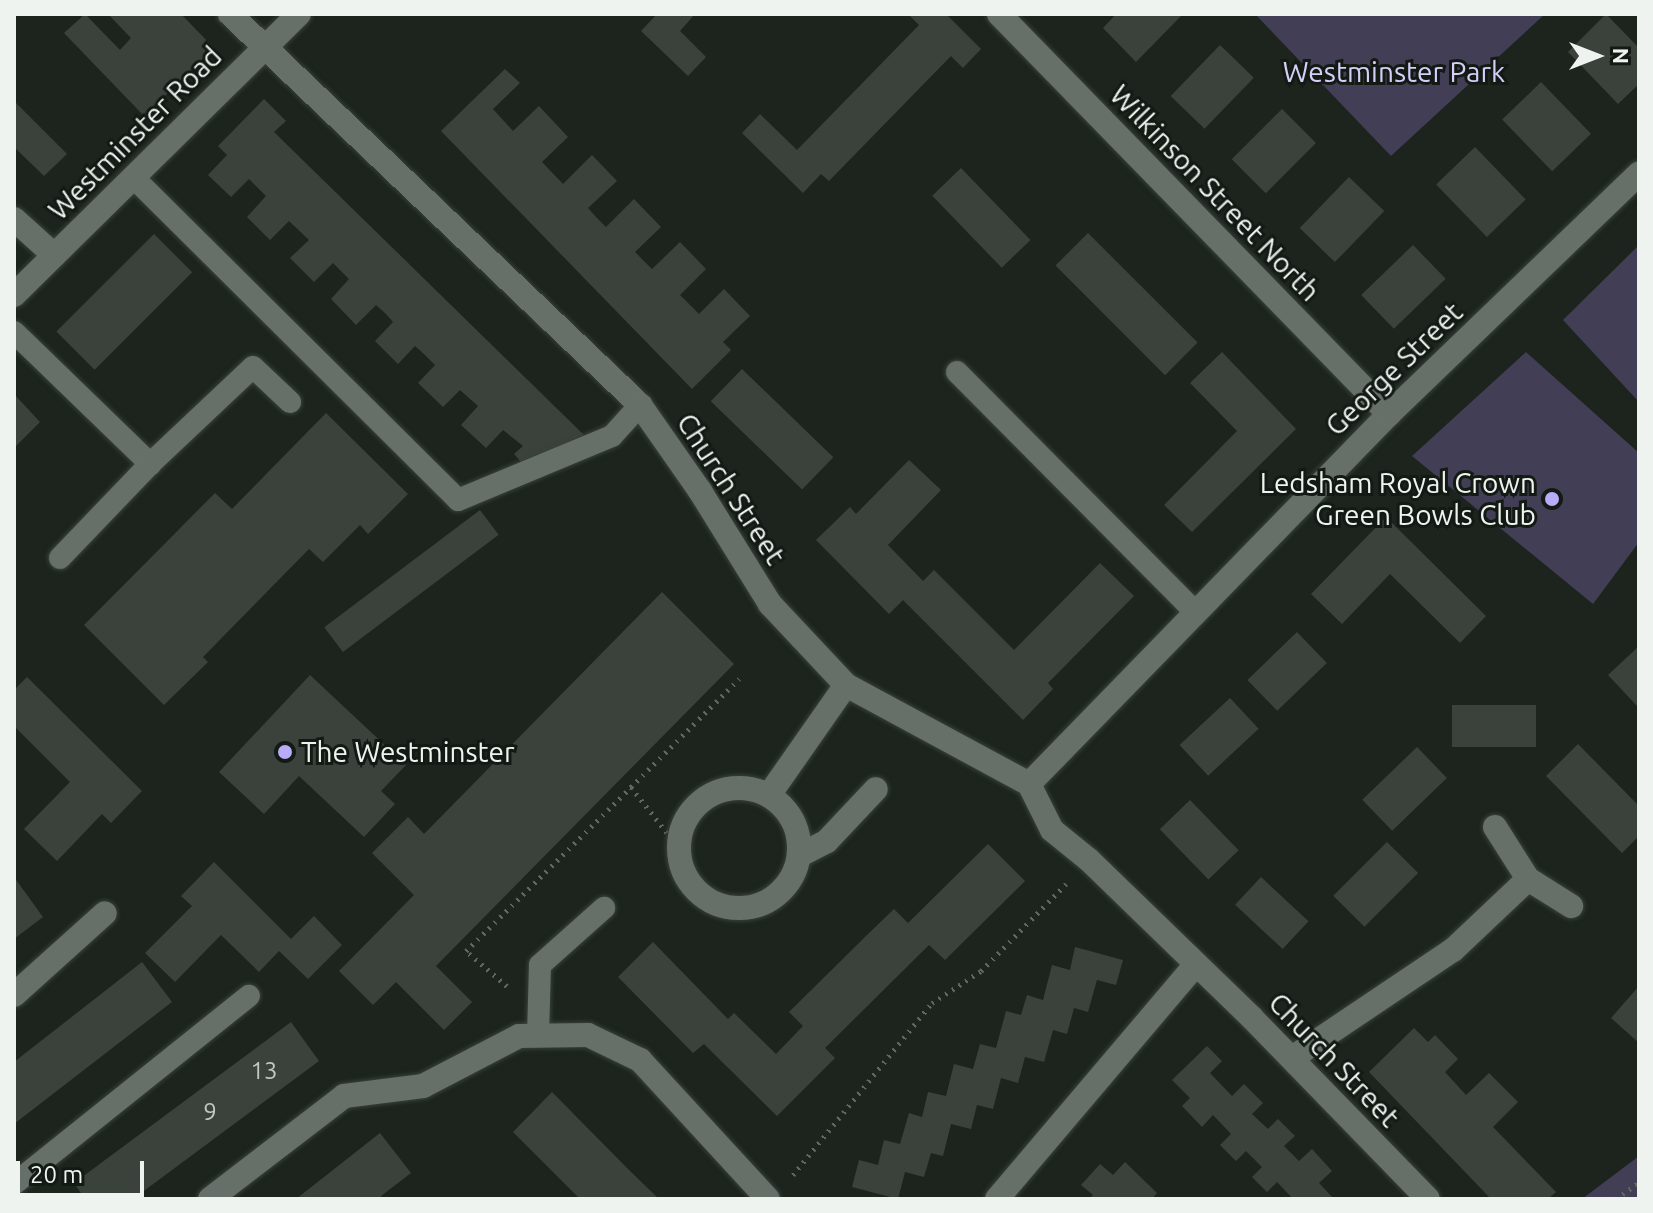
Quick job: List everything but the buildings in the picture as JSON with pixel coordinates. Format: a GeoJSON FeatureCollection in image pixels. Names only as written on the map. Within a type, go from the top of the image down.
{"type":"FeatureCollection","features":[{"type":"Feature","properties":{"kind":"street","name":"Church Street"},"geometry":{"type":"LineString","coordinates":[[230,14],[640,405],[677,455],[770,604],[846,685],[1029,784],[1052,830],[1089,860],[1292,1058],[1428,1199]]}},
{"type":"Feature","properties":{"kind":"street","name":"Westminster Road"},"geometry":{"type":"LineString","coordinates":[[14,295],[299,14]]}},
{"type":"Feature","properties":{"kind":"street","name":"Wilkinson Street North"},"geometry":{"type":"LineString","coordinates":[[999,14],[1389,414]]}},
{"type":"Feature","properties":{"kind":"street","name":"George Street"},"geometry":{"type":"LineString","coordinates":[[1029,784],[1389,414],[1639,173]]}},
{"type":"Feature","properties":{"kind":"street"},"geometry":{"type":"LineString","coordinates":[[14,219],[54,255]]}},
{"type":"Feature","properties":{"kind":"street"},"geometry":{"type":"LineString","coordinates":[[769,795],[846,685]]}},
{"type":"Feature","properties":{"kind":"street"},"geometry":{"type":"LineString","coordinates":[[728,788],[749,788],[769,795],[783,806],[793,820],[800,855],[794,875],[782,891],[765,903],[746,909],[725,908],[706,900],[691,886],[682,867],[678,847],[682,827],[693,809],[709,796],[728,788]]}},
{"type":"Feature","properties":{"kind":"street"},"geometry":{"type":"LineString","coordinates":[[800,855],[827,841],[876,789]]}},
{"type":"Feature","properties":{"kind":"street"},"geometry":{"type":"LineString","coordinates":[[1495,827],[1528,879],[1571,906]]}},
{"type":"Feature","properties":{"kind":"street"},"geometry":{"type":"LineString","coordinates":[[1292,1058],[1453,950],[1528,879]]}},
{"type":"Feature","properties":{"kind":"street"},"geometry":{"type":"LineString","coordinates":[[14,995],[105,913]]}},
{"type":"Feature","properties":{"kind":"street"},"geometry":{"type":"LineString","coordinates":[[997,1199],[1196,964]]}},
{"type":"Feature","properties":{"kind":"street"},"geometry":{"type":"LineString","coordinates":[[210,1199],[344,1096],[423,1086],[538,1025],[588,1035],[640,1060],[776,1193]]}},
{"type":"Feature","properties":{"kind":"lane"},"geometry":{"type":"LineString","coordinates":[[133,177],[458,500],[612,436],[640,405]]}},
{"type":"Feature","properties":{"kind":"lane"},"geometry":{"type":"LineString","coordinates":[[14,332],[150,464]]}},
{"type":"Feature","properties":{"kind":"lane"},"geometry":{"type":"LineString","coordinates":[[60,558],[150,464],[253,367],[290,402]]}},
{"type":"Feature","properties":{"kind":"lane"},"geometry":{"type":"LineString","coordinates":[[957,372],[1194,611]]}},
{"type":"Feature","properties":{"kind":"lane"},"geometry":{"type":"LineString","coordinates":[[538,1025],[540,965],[604,908]]}},
{"type":"Feature","properties":{"kind":"lane"},"geometry":{"type":"LineString","coordinates":[[14,1184],[249,996]]}},
{"type":"Feature","properties":{"kind":"path"},"geometry":{"type":"LineString","coordinates":[[538,1025],[466,951],[739,679]]}},
{"type":"Feature","properties":{"kind":"path"},"geometry":{"type":"LineString","coordinates":[[631,787],[678,847]]}},
{"type":"Feature","properties":{"kind":"path"},"geometry":{"type":"LineString","coordinates":[[776,1193],[932,1003],[981,971],[1089,860]]}},
{"type":"Feature","properties":{"kind":"path"},"geometry":{"type":"LineString","coordinates":[[1616,1199],[1639,1182]]}},
{"type":"Feature","properties":{"kind":"green space","name":"Westminster Park"},"geometry":{"type":"Polygon","coordinates":[[[1255,14],[1545,14],[1391,156],[1255,14]]]}},
{"type":"Feature","properties":{"kind":"green space"},"geometry":{"type":"Polygon","coordinates":[[[1639,245],[1639,402],[1563,320],[1639,245]]]}},
{"type":"Feature","properties":{"kind":"green space","name":"Ledsham Royal Crown Green Bowls Club"},"geometry":{"type":"Polygon","coordinates":[[[1526,352],[1639,453],[1639,542],[1593,604],[1412,456],[1526,352]]]}},
{"type":"Feature","properties":{"kind":"green space"},"geometry":{"type":"Polygon","coordinates":[[[1639,1156],[1639,1199],[1582,1199],[1639,1156]]]}},
{"type":"Feature","properties":{"kind":"place","name":"Ledsham Royal Crown Green Bowls Club"},"geometry":{"type":"Point","coordinates":[1552,499]}},
{"type":"Feature","properties":{"kind":"place","name":"The Westminster"},"geometry":{"type":"Point","coordinates":[285,752]}}]}
